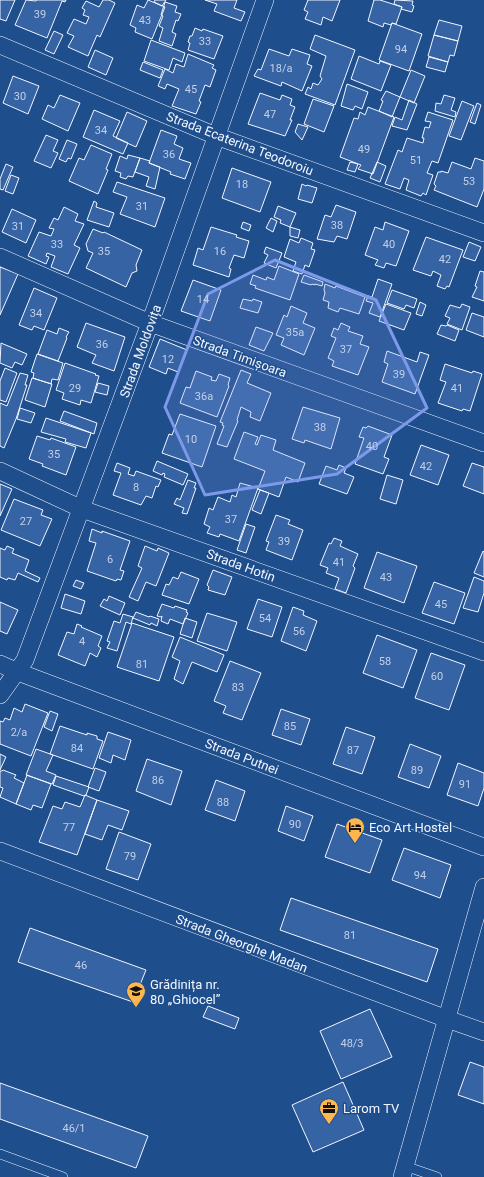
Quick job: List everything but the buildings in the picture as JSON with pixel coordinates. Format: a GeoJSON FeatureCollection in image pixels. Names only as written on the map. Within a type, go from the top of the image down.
{"type":"FeatureCollection","features":[{"type":"Feature","properties":{"kind":"street","name":"Strada Moldovița"},"geometry":{"type":"LineString","coordinates":[[0,695],[26,660],[150,323],[265,0]]}},
{"type":"Feature","properties":{"kind":"street","name":"Strada Ecaterina Teodoroiu"},"geometry":{"type":"LineString","coordinates":[[0,45],[216,136],[484,233]]}},
{"type":"Feature","properties":{"kind":"street","name":"Strada Timișoara"},"geometry":{"type":"LineString","coordinates":[[0,257],[150,323],[484,443]]}},
{"type":"Feature","properties":{"kind":"street","name":"Strada Hotin"},"geometry":{"type":"LineString","coordinates":[[0,471],[82,509],[484,652]]}},
{"type":"Feature","properties":{"kind":"street","name":"Strada Putnei"},"geometry":{"type":"LineString","coordinates":[[0,664],[484,847]]}},
{"type":"Feature","properties":{"kind":"street","name":"Strada Gheorghe Madan"},"geometry":{"type":"LineString","coordinates":[[0,851],[447,1020],[484,1032]]}},
{"type":"Feature","properties":{"kind":"street"},"geometry":{"type":"LineString","coordinates":[[404,1172],[484,887]]}},
{"type":"Feature","properties":{"kind":"lane"},"geometry":{"type":"LineString","coordinates":[[0,1154],[63,1177]]}},
{"type":"Feature","properties":{"kind":"lane"},"geometry":{"type":"LineString","coordinates":[[404,1172],[437,1177]]}},
{"type":"Feature","properties":{"kind":"highlighted area"},"geometry":{"type":"Polygon","coordinates":[[[275,260],[376,300],[427,408],[337,474],[205,495],[165,407],[208,294],[275,260]]]}},
{"type":"Feature","properties":{"kind":"place","name":"Eco Art Hostel"},"geometry":{"type":"Point","coordinates":[355,844]}},
{"type":"Feature","properties":{"kind":"place","name":"Grădinița nr. 80 „Ghiocel”"},"geometry":{"type":"Point","coordinates":[136,1008]}},
{"type":"Feature","properties":{"kind":"place","name":"Larom TV"},"geometry":{"type":"Point","coordinates":[329,1125]}}]}
